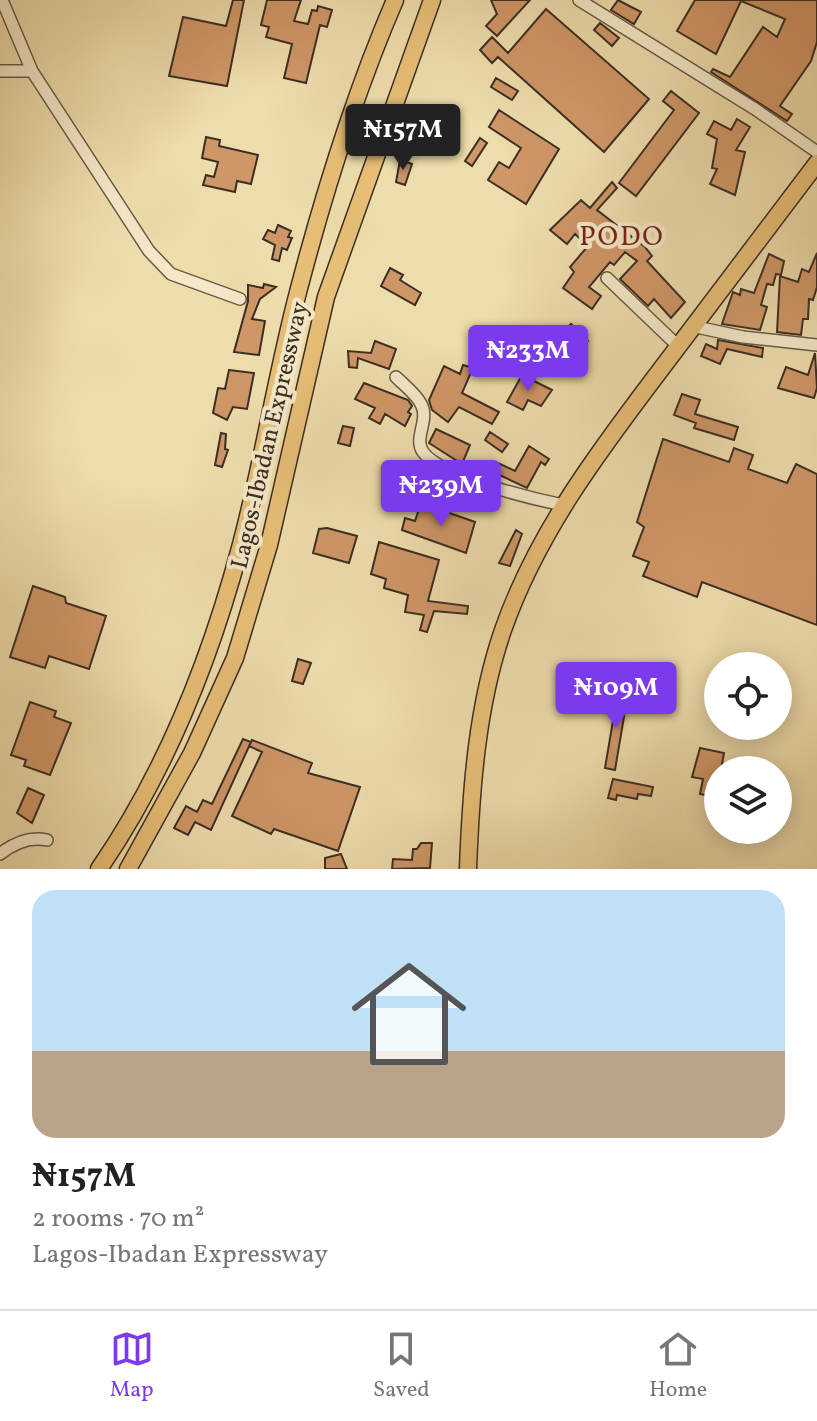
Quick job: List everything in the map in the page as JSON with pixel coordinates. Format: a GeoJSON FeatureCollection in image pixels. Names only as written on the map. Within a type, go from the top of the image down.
{"type":"FeatureCollection","features":[{"type":"Feature","properties":{"kind":"highway","name":"Lagos-Ibadan Expressway"},"geometry":{"type":"LineString","coordinates":[[99,869],[170,742],[221,615],[241,547],[307,261],[362,88],[395,0]]}},
{"type":"Feature","properties":{"kind":"highway","name":"Lagos-Ibadan Expressway"},"geometry":{"type":"LineString","coordinates":[[128,869],[192,753],[235,658],[269,545],[326,297],[432,0]]}},
{"type":"Feature","properties":{"kind":"highway"},"geometry":{"type":"LineString","coordinates":[[468,869],[473,782],[494,661],[525,576],[563,505],[692,326],[817,163]]}},
{"type":"Feature","properties":{"kind":"street"},"geometry":{"type":"LineString","coordinates":[[2,0],[32,71],[149,251],[171,274],[240,299]]}},
{"type":"Feature","properties":{"kind":"street"},"geometry":{"type":"LineString","coordinates":[[579,0],[755,109],[817,152]]}},
{"type":"Feature","properties":{"kind":"street"},"geometry":{"type":"LineString","coordinates":[[0,71],[32,71]]}},
{"type":"Feature","properties":{"kind":"street"},"geometry":{"type":"LineString","coordinates":[[607,278],[678,346]]}},
{"type":"Feature","properties":{"kind":"street"},"geometry":{"type":"LineString","coordinates":[[692,326],[743,337],[817,345]]}},
{"type":"Feature","properties":{"kind":"street"},"geometry":{"type":"LineString","coordinates":[[396,377],[420,401],[426,418],[420,442],[423,452],[433,460],[517,496],[563,505]]}},
{"type":"Feature","properties":{"kind":"street"},"geometry":{"type":"LineString","coordinates":[[0,854],[14,843],[36,838],[47,840]]}},
{"type":"Feature","properties":{"kind":"building"},"geometry":{"type":"Polygon","coordinates":[[[233,0],[244,0],[227,86],[169,76],[183,17],[226,26],[233,0]]]}},
{"type":"Feature","properties":{"kind":"building"},"geometry":{"type":"Polygon","coordinates":[[[267,0],[301,0],[294,21],[308,24],[312,10],[317,11],[318,6],[332,10],[327,27],[320,25],[306,83],[284,78],[292,44],[266,37],[269,27],[261,25],[267,0]]]}},
{"type":"Feature","properties":{"kind":"building"},"geometry":{"type":"Polygon","coordinates":[[[491,0],[530,0],[497,36],[486,26],[497,14],[491,0]]]}},
{"type":"Feature","properties":{"kind":"building"},"geometry":{"type":"Polygon","coordinates":[[[618,0],[641,12],[634,24],[611,10],[618,0]]]}},
{"type":"Feature","properties":{"kind":"building"},"geometry":{"type":"Polygon","coordinates":[[[695,0],[817,0],[817,42],[811,61],[780,106],[792,114],[787,121],[711,72],[713,69],[730,77],[763,27],[777,37],[785,19],[741,1],[716,54],[677,31],[695,0]]]}},
{"type":"Feature","properties":{"kind":"building"},"geometry":{"type":"Polygon","coordinates":[[[546,9],[649,99],[604,152],[498,57],[492,63],[480,50],[492,37],[508,53],[546,9]]]}},
{"type":"Feature","properties":{"kind":"building"},"geometry":{"type":"Polygon","coordinates":[[[600,23],[619,38],[612,46],[594,30],[600,23]]]}},
{"type":"Feature","properties":{"kind":"building"},"geometry":{"type":"Polygon","coordinates":[[[496,78],[518,91],[512,100],[491,87],[496,78]]]}},
{"type":"Feature","properties":{"kind":"building"},"geometry":{"type":"Polygon","coordinates":[[[671,91],[699,113],[636,196],[619,183],[674,110],[663,101],[671,91]]]}},
{"type":"Feature","properties":{"kind":"building"},"geometry":{"type":"Polygon","coordinates":[[[499,110],[559,149],[526,204],[488,180],[499,162],[509,168],[521,148],[489,127],[499,110]]]}},
{"type":"Feature","properties":{"kind":"building"},"geometry":{"type":"Polygon","coordinates":[[[737,119],[750,127],[736,150],[745,152],[735,195],[710,184],[717,169],[712,168],[717,139],[707,134],[714,121],[731,130],[737,119]]]}},
{"type":"Feature","properties":{"kind":"building"},"geometry":{"type":"Polygon","coordinates":[[[206,137],[220,140],[219,146],[258,155],[251,184],[237,181],[235,192],[203,185],[206,175],[214,177],[218,162],[202,158],[206,137]]]}},
{"type":"Feature","properties":{"kind":"building"},"geometry":{"type":"Polygon","coordinates":[[[480,138],[487,143],[472,166],[465,161],[480,138]]]}},
{"type":"Feature","properties":{"kind":"building"},"geometry":{"type":"Polygon","coordinates":[[[400,160],[412,164],[405,185],[396,182],[400,160]]]}},
{"type":"Feature","properties":{"kind":"building"},"geometry":{"type":"Polygon","coordinates":[[[612,182],[617,188],[597,210],[645,247],[652,256],[647,261],[685,302],[671,318],[654,299],[648,306],[620,279],[637,261],[625,252],[614,265],[610,262],[589,287],[601,296],[592,309],[563,288],[574,272],[570,267],[588,246],[575,234],[567,244],[550,230],[581,200],[590,208],[612,182]]]}},
{"type":"Feature","properties":{"kind":"building"},"geometry":{"type":"Polygon","coordinates":[[[278,225],[291,231],[288,237],[292,238],[287,250],[282,248],[279,261],[272,259],[275,245],[263,239],[268,230],[275,233],[278,225]]]}},
{"type":"Feature","properties":{"kind":"building"},"geometry":{"type":"Polygon","coordinates":[[[817,253],[817,287],[813,300],[809,299],[808,319],[803,319],[801,335],[777,332],[780,276],[798,282],[802,269],[809,272],[817,253]]]}},
{"type":"Feature","properties":{"kind":"building"},"geometry":{"type":"Polygon","coordinates":[[[769,254],[784,261],[781,275],[776,274],[773,285],[767,284],[761,305],[767,307],[760,330],[722,324],[733,292],[740,295],[741,289],[754,293],[769,254]]]}},
{"type":"Feature","properties":{"kind":"building"},"geometry":{"type":"Polygon","coordinates":[[[390,268],[403,275],[400,280],[421,293],[415,305],[381,286],[390,268]]]}},
{"type":"Feature","properties":{"kind":"building"},"geometry":{"type":"Polygon","coordinates":[[[264,284],[276,287],[260,299],[252,319],[265,321],[259,355],[234,352],[248,301],[248,285],[263,288],[264,284]]]}},
{"type":"Feature","properties":{"kind":"building"},"geometry":{"type":"Polygon","coordinates":[[[571,324],[588,341],[568,360],[558,351],[564,345],[557,338],[571,324]]]}},
{"type":"Feature","properties":{"kind":"building"},"geometry":{"type":"Polygon","coordinates":[[[718,340],[763,348],[762,357],[727,349],[720,364],[701,356],[706,344],[717,349],[718,340]]]}},
{"type":"Feature","properties":{"kind":"building"},"geometry":{"type":"Polygon","coordinates":[[[375,341],[396,349],[389,369],[358,358],[357,368],[349,367],[348,351],[371,353],[375,341]]]}},
{"type":"Feature","properties":{"kind":"building"},"geometry":{"type":"Polygon","coordinates":[[[815,353],[817,388],[814,398],[778,388],[786,367],[808,375],[815,353]]]}},
{"type":"Feature","properties":{"kind":"building"},"geometry":{"type":"Polygon","coordinates":[[[463,365],[473,368],[462,393],[499,412],[492,424],[459,407],[448,422],[432,410],[429,400],[444,366],[460,374],[463,365]]]}},
{"type":"Feature","properties":{"kind":"building"},"geometry":{"type":"Polygon","coordinates":[[[229,370],[254,373],[247,409],[233,407],[227,420],[213,413],[218,388],[225,389],[229,370]]]}},
{"type":"Feature","properties":{"kind":"building"},"geometry":{"type":"Polygon","coordinates":[[[522,375],[552,390],[541,406],[528,400],[523,410],[507,402],[522,375]]]}},
{"type":"Feature","properties":{"kind":"building"},"geometry":{"type":"Polygon","coordinates":[[[364,383],[408,400],[412,406],[405,426],[385,414],[380,424],[369,418],[375,408],[355,399],[364,383]]]}},
{"type":"Feature","properties":{"kind":"building"},"geometry":{"type":"Polygon","coordinates":[[[682,394],[700,400],[695,414],[738,427],[734,440],[694,428],[696,423],[674,415],[682,394]]]}},
{"type":"Feature","properties":{"kind":"building"},"geometry":{"type":"Polygon","coordinates":[[[343,426],[354,428],[350,446],[338,443],[343,426]]]}},
{"type":"Feature","properties":{"kind":"building"},"geometry":{"type":"Polygon","coordinates":[[[436,429],[470,445],[462,464],[429,443],[436,429]]]}},
{"type":"Feature","properties":{"kind":"building"},"geometry":{"type":"Polygon","coordinates":[[[490,432],[508,444],[502,452],[485,440],[490,432]]]}},
{"type":"Feature","properties":{"kind":"building"},"geometry":{"type":"Polygon","coordinates":[[[221,433],[226,434],[225,449],[228,450],[222,467],[215,465],[221,433]]]}},
{"type":"Feature","properties":{"kind":"building"},"geometry":{"type":"Polygon","coordinates":[[[663,439],[729,462],[734,448],[753,455],[748,469],[787,483],[796,464],[817,474],[817,625],[702,582],[697,597],[643,576],[649,562],[633,556],[644,527],[637,522],[663,439]]]}},
{"type":"Feature","properties":{"kind":"building"},"geometry":{"type":"Polygon","coordinates":[[[529,446],[549,459],[545,465],[541,462],[527,488],[491,471],[496,462],[515,471],[529,446]]]}},
{"type":"Feature","properties":{"kind":"building"},"geometry":{"type":"Polygon","coordinates":[[[421,503],[475,522],[466,553],[402,530],[405,518],[415,521],[421,503]]]}},
{"type":"Feature","properties":{"kind":"building"},"geometry":{"type":"Polygon","coordinates":[[[327,528],[357,536],[349,563],[313,553],[319,529],[327,528]]]}},
{"type":"Feature","properties":{"kind":"building"},"geometry":{"type":"Polygon","coordinates":[[[516,530],[522,534],[510,566],[499,563],[516,530]]]}},
{"type":"Feature","properties":{"kind":"building"},"geometry":{"type":"Polygon","coordinates":[[[379,542],[439,560],[428,601],[468,606],[467,614],[434,611],[427,632],[420,630],[424,615],[405,612],[408,595],[384,588],[386,579],[371,574],[379,542]]]}},
{"type":"Feature","properties":{"kind":"building"},"geometry":{"type":"Polygon","coordinates":[[[33,586],[65,597],[66,603],[106,616],[89,669],[49,656],[45,668],[10,657],[33,586]]]}},
{"type":"Feature","properties":{"kind":"building"},"geometry":{"type":"Polygon","coordinates":[[[298,659],[311,663],[303,684],[292,681],[298,659]]]}},
{"type":"Feature","properties":{"kind":"building"},"geometry":{"type":"Polygon","coordinates":[[[649,672],[658,674],[656,680],[668,682],[666,691],[628,682],[629,674],[648,678],[649,672]]]}},
{"type":"Feature","properties":{"kind":"building"},"geometry":{"type":"Polygon","coordinates":[[[618,691],[628,693],[615,770],[605,768],[618,691]]]}},
{"type":"Feature","properties":{"kind":"building"},"geometry":{"type":"Polygon","coordinates":[[[30,702],[56,711],[54,717],[71,723],[50,775],[24,766],[26,760],[11,755],[30,702]]]}},
{"type":"Feature","properties":{"kind":"building"},"geometry":{"type":"Polygon","coordinates":[[[243,739],[251,742],[211,830],[195,822],[188,835],[174,828],[186,806],[197,812],[203,800],[212,804],[243,739]]]}},
{"type":"Feature","properties":{"kind":"building"},"geometry":{"type":"Polygon","coordinates":[[[252,740],[312,763],[308,773],[360,787],[338,851],[274,829],[271,834],[232,816],[262,752],[249,746],[252,740]]]}},
{"type":"Feature","properties":{"kind":"building"},"geometry":{"type":"Polygon","coordinates":[[[700,748],[724,753],[723,756],[704,756],[704,795],[700,794],[703,779],[692,777],[700,748]]]}},
{"type":"Feature","properties":{"kind":"building"},"geometry":{"type":"Polygon","coordinates":[[[613,779],[653,787],[651,796],[638,794],[637,799],[617,795],[616,800],[608,798],[613,779]]]}},
{"type":"Feature","properties":{"kind":"building"},"geometry":{"type":"Polygon","coordinates":[[[28,788],[44,795],[32,823],[17,813],[28,788]]]}},
{"type":"Feature","properties":{"kind":"building"},"geometry":{"type":"Polygon","coordinates":[[[421,843],[432,843],[430,868],[392,869],[393,859],[412,860],[413,849],[421,843]]]}},
{"type":"Feature","properties":{"kind":"building"},"geometry":{"type":"Polygon","coordinates":[[[341,854],[347,869],[325,869],[325,858],[341,854]]]}},
{"type":"Feature","properties":{"kind":"district","name":"PODO"},"geometry":{"type":"Point","coordinates":[622,235]}}]}
